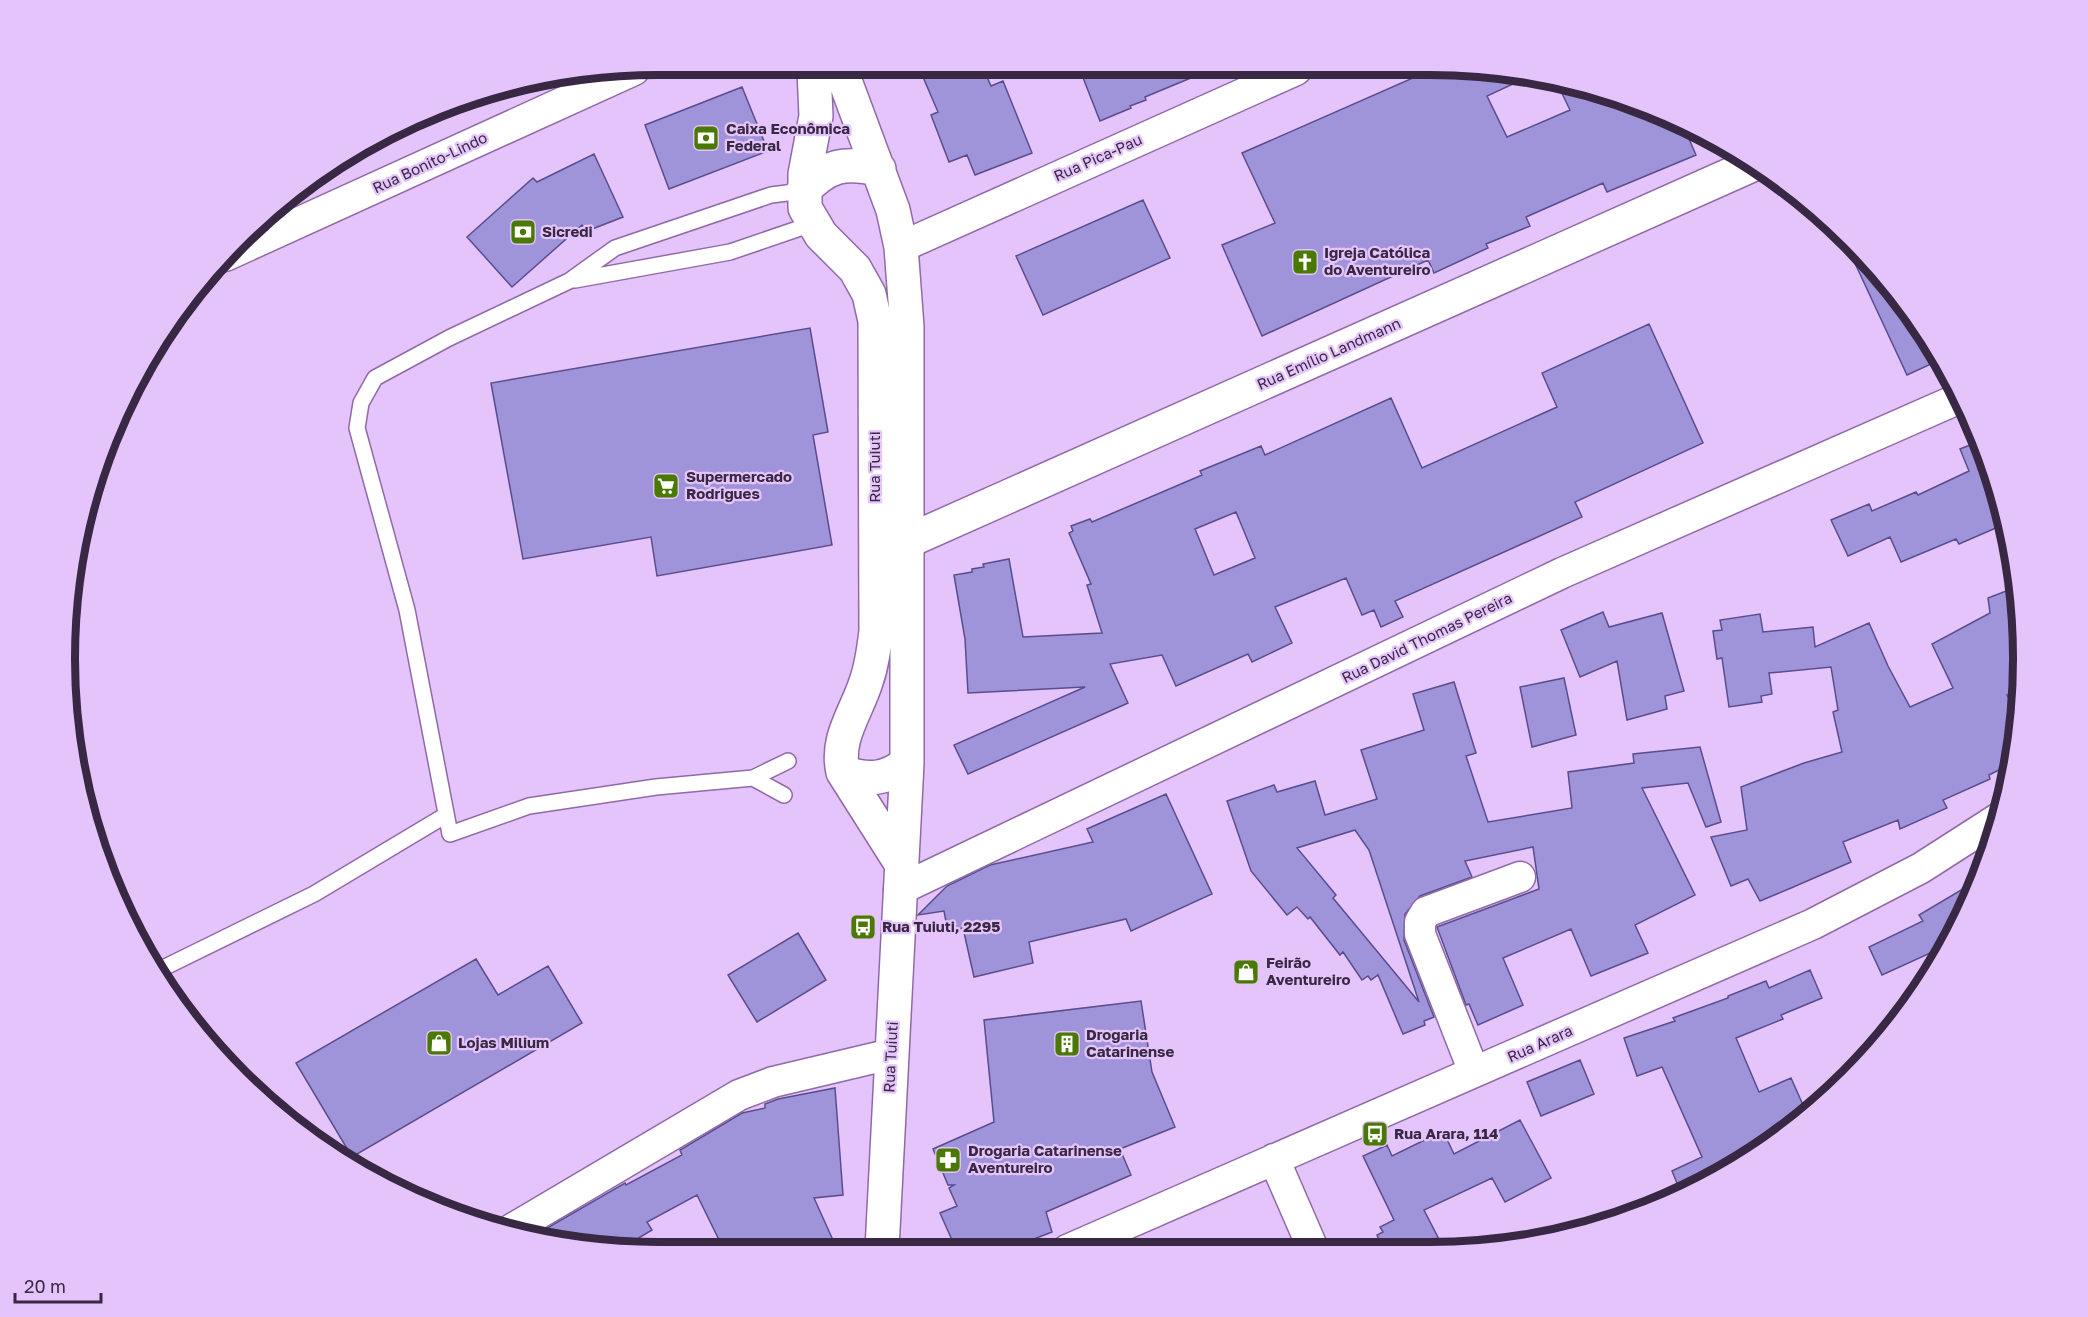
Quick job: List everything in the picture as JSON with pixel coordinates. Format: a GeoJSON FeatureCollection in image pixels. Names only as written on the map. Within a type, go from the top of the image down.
{"type":"FeatureCollection","features":[{"type":"Feature","properties":{"kind":"main road","name":"Rua Tuiuti"},"geometry":{"type":"LineString","coordinates":[[814,75],[816,116],[803,191],[805,208],[812,224],[855,269],[869,294],[875,321],[876,631],[867,680],[842,740],[840,757],[843,772],[901,877]]}},
{"type":"Feature","properties":{"kind":"main road","name":"Rua Tuiuti"},"geometry":{"type":"LineString","coordinates":[[843,75],[893,210],[901,247],[907,327],[907,763],[882,1242]]}},
{"type":"Feature","properties":{"kind":"main road"},"geometry":{"type":"LineString","coordinates":[[803,191],[822,172],[834,167],[848,165],[879,169]]}},
{"type":"Feature","properties":{"kind":"main road","name":"Rua Emílio Landmann"},"geometry":{"type":"LineString","coordinates":[[906,542],[1746,168]]}},
{"type":"Feature","properties":{"kind":"main road"},"geometry":{"type":"LineString","coordinates":[[843,772],[858,778],[876,779],[894,774],[907,763]]}},
{"type":"Feature","properties":{"kind":"street","name":"Rua Pica-Pau"},"geometry":{"type":"LineString","coordinates":[[901,247],[1285,75]]}},
{"type":"Feature","properties":{"kind":"street","name":"Rua Bonito-Lindo"},"geometry":{"type":"LineString","coordinates":[[245,247],[621,76]]}},
{"type":"Feature","properties":{"kind":"street","name":"Rua David Thomas Pereira"},"geometry":{"type":"LineString","coordinates":[[901,877],[1562,573],[1953,401]]}},
{"type":"Feature","properties":{"kind":"street","name":"Rua Arara"},"geometry":{"type":"LineString","coordinates":[[1085,1242],[1813,924],[1921,868],[1989,825]]}},
{"type":"Feature","properties":{"kind":"street"},"geometry":{"type":"LineString","coordinates":[[1474,1072],[1420,934],[1420,922],[1426,912],[1520,877]]}},
{"type":"Feature","properties":{"kind":"street"},"geometry":{"type":"LineString","coordinates":[[519,1225],[739,1095],[773,1082],[891,1054]]}},
{"type":"Feature","properties":{"kind":"street"},"geometry":{"type":"LineString","coordinates":[[1274,1159],[1310,1242]]}},
{"type":"Feature","properties":{"kind":"lane"},"geometry":{"type":"LineString","coordinates":[[788,761],[753,778],[656,787],[529,806],[450,834],[407,610],[357,428],[361,403],[375,378],[449,338],[569,281],[615,248],[771,195],[803,191]]}},
{"type":"Feature","properties":{"kind":"lane"},"geometry":{"type":"LineString","coordinates":[[569,281],[730,252],[812,224]]}},
{"type":"Feature","properties":{"kind":"lane"},"geometry":{"type":"LineString","coordinates":[[753,778],[784,795]]}},
{"type":"Feature","properties":{"kind":"lane"},"geometry":{"type":"LineString","coordinates":[[164,968],[314,894],[446,815]]}},
{"type":"Feature","properties":{"kind":"building"},"geometry":{"type":"Polygon","coordinates":[[[922,75],[986,75],[991,86],[1003,81],[1032,153],[975,175],[967,155],[949,162],[931,115],[938,112],[922,75]]]}},
{"type":"Feature","properties":{"kind":"building"},"geometry":{"type":"Polygon","coordinates":[[[1082,75],[1198,75],[1145,97],[1146,100],[1130,106],[1131,108],[1100,121],[1082,75]]]}},
{"type":"Feature","properties":{"kind":"building"},"geometry":{"type":"Polygon","coordinates":[[[1420,75],[1430,75],[1468,76],[1517,82],[1487,96],[1507,137],[1570,110],[1560,90],[1617,106],[1687,135],[1696,155],[1607,192],[1603,183],[1526,217],[1530,226],[1486,244],[1488,248],[1434,273],[1428,260],[1262,336],[1222,245],[1275,223],[1242,153],[1420,75]]]}},
{"type":"Feature","properties":{"kind":"building","name":"Caixa Econômica Federal"},"geometry":{"type":"Polygon","coordinates":[[[742,87],[768,151],[669,189],[645,125],[742,87]]]}},
{"type":"Feature","properties":{"kind":"building","name":"Sicredi"},"geometry":{"type":"Polygon","coordinates":[[[594,154],[623,217],[587,231],[582,225],[512,287],[467,237],[533,178],[537,182],[594,154]]]}},
{"type":"Feature","properties":{"kind":"building"},"geometry":{"type":"Polygon","coordinates":[[[1143,200],[1170,258],[1043,315],[1016,256],[1143,200]]]}},
{"type":"Feature","properties":{"kind":"building"},"geometry":{"type":"Polygon","coordinates":[[[1852,257],[1892,303],[1933,363],[1907,375],[1852,257]]]}},
{"type":"Feature","properties":{"kind":"building"},"geometry":{"type":"Polygon","coordinates":[[[1649,324],[1703,443],[1575,502],[1582,517],[1395,601],[1403,617],[1381,627],[1374,610],[1362,615],[1346,578],[1275,607],[1292,643],[1252,662],[1248,654],[1176,686],[1162,655],[1110,664],[1128,703],[968,774],[954,745],[1085,687],[968,693],[965,639],[954,575],[972,572],[972,569],[984,567],[983,564],[1009,559],[1023,637],[1102,633],[1087,585],[1091,584],[1069,533],[1073,531],[1071,526],[1090,519],[1092,522],[1202,475],[1200,471],[1261,446],[1265,455],[1391,398],[1422,468],[1557,407],[1542,373],[1649,324]],[[1236,512],[1195,529],[1214,575],[1255,558],[1236,512]]]}},
{"type":"Feature","properties":{"kind":"building","name":"Supermercado Rodrigues"},"geometry":{"type":"Polygon","coordinates":[[[810,328],[828,432],[813,435],[832,545],[657,576],[651,537],[523,559],[491,383],[810,328]]]}},
{"type":"Feature","properties":{"kind":"building"},"geometry":{"type":"Polygon","coordinates":[[[1972,444],[1998,527],[1959,544],[1956,539],[1901,562],[1890,537],[1848,556],[1831,520],[1869,504],[1872,511],[1916,492],[1918,495],[1969,471],[1960,449],[1972,444]]]}},
{"type":"Feature","properties":{"kind":"building"},"geometry":{"type":"Polygon","coordinates":[[[2009,590],[2012,620],[2012,693],[2007,695],[2011,704],[2003,768],[1989,775],[1990,779],[1943,800],[1947,808],[1900,829],[1898,820],[1843,842],[1851,862],[1760,901],[1748,879],[1731,886],[1711,837],[1747,830],[1741,787],[1804,763],[1842,752],[1833,712],[1838,710],[1831,667],[1769,673],[1772,694],[1761,696],[1762,702],[1729,707],[1722,658],[1717,659],[1713,631],[1722,630],[1720,620],[1760,614],[1763,632],[1813,627],[1815,647],[1869,623],[1910,707],[1953,688],[1932,644],[1990,613],[1988,598],[2009,590]]]}},
{"type":"Feature","properties":{"kind":"building"},"geometry":{"type":"Polygon","coordinates":[[[1603,612],[1609,627],[1662,613],[1684,691],[1665,696],[1667,709],[1627,720],[1617,661],[1580,677],[1561,630],[1603,612]]]}},
{"type":"Feature","properties":{"kind":"building"},"geometry":{"type":"Polygon","coordinates":[[[1564,678],[1576,735],[1532,747],[1520,687],[1564,678]]]}},
{"type":"Feature","properties":{"kind":"building"},"geometry":{"type":"Polygon","coordinates":[[[1454,682],[1476,753],[1466,756],[1488,822],[1572,808],[1568,772],[1634,763],[1633,754],[1700,747],[1721,822],[1706,827],[1688,783],[1642,788],[1695,895],[1635,925],[1648,953],[1591,976],[1571,929],[1503,958],[1523,1005],[1478,1025],[1469,1004],[1466,1005],[1437,927],[1539,889],[1533,847],[1465,861],[1472,877],[1420,896],[1405,914],[1404,940],[1434,1017],[1424,1021],[1425,1025],[1403,1034],[1378,975],[1371,980],[1368,976],[1362,980],[1343,952],[1340,955],[1310,917],[1308,919],[1297,907],[1287,915],[1251,871],[1227,801],[1274,785],[1277,792],[1315,781],[1325,815],[1377,799],[1361,750],[1424,730],[1413,694],[1454,682]],[[1355,830],[1297,848],[1336,895],[1333,898],[1419,1002],[1369,850],[1355,830]]]}},
{"type":"Feature","properties":{"kind":"building"},"geometry":{"type":"Polygon","coordinates":[[[1166,794],[1212,894],[1131,931],[1126,919],[1029,942],[1033,963],[974,977],[963,928],[948,932],[944,911],[918,915],[947,886],[990,865],[1093,842],[1087,829],[1166,794]]]}},
{"type":"Feature","properties":{"kind":"building"},"geometry":{"type":"Polygon","coordinates":[[[1967,887],[1934,951],[1882,975],[1869,947],[1923,921],[1919,915],[1967,887]]]}},
{"type":"Feature","properties":{"kind":"building"},"geometry":{"type":"Polygon","coordinates":[[[798,933],[826,980],[757,1022],[728,975],[798,933]]]}},
{"type":"Feature","properties":{"kind":"building","name":"Lojas Milium"},"geometry":{"type":"Polygon","coordinates":[[[476,959],[498,995],[548,966],[582,1023],[354,1156],[350,1154],[296,1063],[476,959]]]}},
{"type":"Feature","properties":{"kind":"building"},"geometry":{"type":"Polygon","coordinates":[[[1810,970],[1822,998],[1781,1015],[1783,1019],[1736,1038],[1759,1092],[1791,1078],[1803,1106],[1754,1144],[1678,1186],[1672,1171],[1702,1157],[1662,1067],[1637,1076],[1624,1038],[1675,1021],[1673,1018],[1766,981],[1769,988],[1810,970]]]}},
{"type":"Feature","properties":{"kind":"building"},"geometry":{"type":"Polygon","coordinates":[[[1141,1001],[1152,1072],[1175,1127],[1120,1149],[1131,1175],[1046,1212],[1052,1232],[1026,1242],[953,1242],[940,1213],[957,1206],[949,1188],[954,1185],[948,1185],[933,1149],[994,1122],[984,1020],[1141,1001]]]}},
{"type":"Feature","properties":{"kind":"building"},"geometry":{"type":"Polygon","coordinates":[[[1580,1060],[1594,1094],[1541,1116],[1527,1082],[1580,1060]]]}},
{"type":"Feature","properties":{"kind":"building"},"geometry":{"type":"Polygon","coordinates":[[[835,1088],[843,1195],[814,1198],[834,1242],[720,1242],[697,1195],[647,1222],[652,1230],[633,1241],[543,1230],[625,1183],[626,1185],[682,1155],[680,1150],[742,1113],[765,1108],[765,1104],[778,1099],[835,1088]]]}},
{"type":"Feature","properties":{"kind":"building"},"geometry":{"type":"Polygon","coordinates":[[[1520,1120],[1551,1178],[1505,1202],[1492,1178],[1424,1210],[1440,1242],[1380,1242],[1377,1235],[1383,1232],[1380,1227],[1394,1220],[1363,1156],[1387,1145],[1392,1156],[1443,1131],[1454,1154],[1520,1120]]]}},
{"type":"Feature","properties":{"kind":"place","name":"Caixa Econômica Federal"},"geometry":{"type":"Point","coordinates":[706,138]}},
{"type":"Feature","properties":{"kind":"place","name":"Sicredi"},"geometry":{"type":"Point","coordinates":[523,232]}},
{"type":"Feature","properties":{"kind":"place","name":"Igreja Católica do Aventureiro"},"geometry":{"type":"Point","coordinates":[1305,262]}},
{"type":"Feature","properties":{"kind":"place","name":"Supermercado Rodrigues"},"geometry":{"type":"Point","coordinates":[666,486]}},
{"type":"Feature","properties":{"kind":"place","name":"Rua Tuiuti, 2295"},"geometry":{"type":"Point","coordinates":[863,927]}},
{"type":"Feature","properties":{"kind":"place","name":"Feirão Aventureiro"},"geometry":{"type":"Point","coordinates":[1246,972]}},
{"type":"Feature","properties":{"kind":"place","name":"Lojas Milium"},"geometry":{"type":"Point","coordinates":[439,1043]}},
{"type":"Feature","properties":{"kind":"place","name":"Drogaria Catarinense"},"geometry":{"type":"Point","coordinates":[1067,1044]}},
{"type":"Feature","properties":{"kind":"place","name":"Rua Arara, 114"},"geometry":{"type":"Point","coordinates":[1375,1134]}},
{"type":"Feature","properties":{"kind":"place","name":"Drogaria Catarinense Aventureiro"},"geometry":{"type":"Point","coordinates":[948,1160]}}]}
